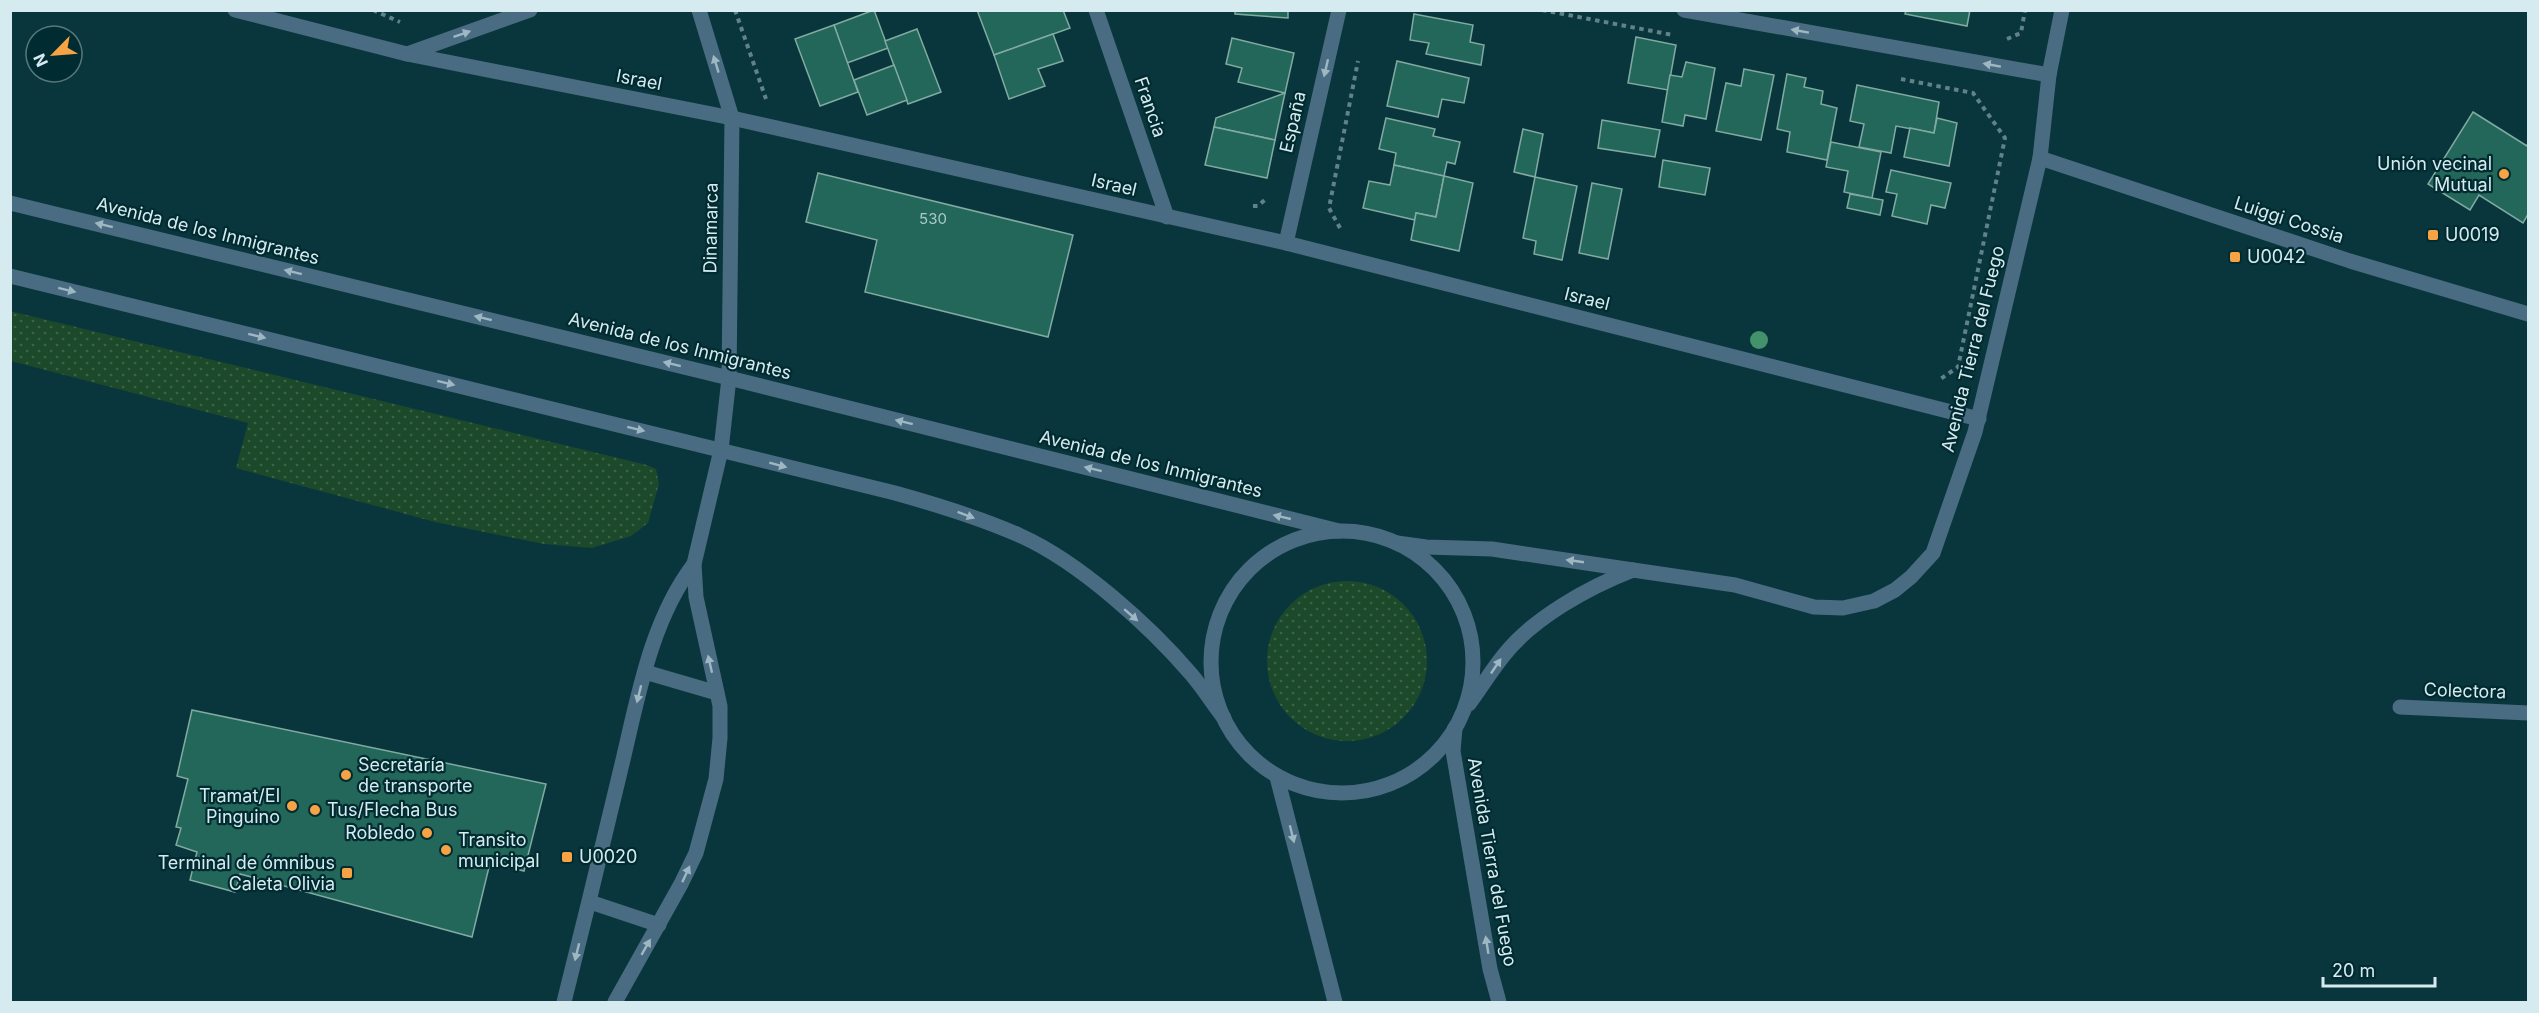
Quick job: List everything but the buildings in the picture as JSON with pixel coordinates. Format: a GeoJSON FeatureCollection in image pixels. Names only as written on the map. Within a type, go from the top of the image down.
{"type":"FeatureCollection","features":[{"type":"Feature","properties":{"kind":"street","name":"Israel"},"geometry":{"type":"LineString","coordinates":[[235,10],[289,17],[407,54],[732,118],[1286,243],[1979,419]]}},
{"type":"Feature","properties":{"kind":"street"},"geometry":{"type":"LineString","coordinates":[[407,54],[530,10]]}},
{"type":"Feature","properties":{"kind":"street","name":"Dinamarca"},"geometry":{"type":"LineString","coordinates":[[694,564],[721,450],[729,378],[732,118],[699,10]]}},
{"type":"Feature","properties":{"kind":"street","name":"Francia"},"geometry":{"type":"LineString","coordinates":[[1096,10],[1167,217]]}},
{"type":"Feature","properties":{"kind":"street","name":"España"},"geometry":{"type":"LineString","coordinates":[[1286,243],[1339,10]]}},
{"type":"Feature","properties":{"kind":"street"},"geometry":{"type":"LineString","coordinates":[[1684,10],[2049,75]]}},
{"type":"Feature","properties":{"kind":"street","name":"Avenida Tierra del Fuego"},"geometry":{"type":"LineString","coordinates":[[1397,543],[1426,547],[1492,549],[1735,585],[1814,607],[1843,608],[1874,601],[1895,590],[1911,577],[1933,553],[1979,419],[2040,158],[2049,75],[2062,10]]}},
{"type":"Feature","properties":{"kind":"street","name":"Luiggi Cossia"},"geometry":{"type":"LineString","coordinates":[[2040,158],[2350,261],[2529,314]]}},
{"type":"Feature","properties":{"kind":"street","name":"Avenida de los Inmigrantes"},"geometry":{"type":"LineString","coordinates":[[10,202],[729,378],[1339,531]]}},
{"type":"Feature","properties":{"kind":"street"},"geometry":{"type":"LineString","coordinates":[[10,276],[929,503],[1022,537],[1064,561],[1139,621],[1191,674],[1224,718],[1237,741],[1255,760],[1277,777],[1323,792],[1348,793],[1377,789],[1404,778],[1427,762],[1455,728],[1462,714],[1504,654],[1528,632],[1568,602],[1612,578],[1633,570]]}},
{"type":"Feature","properties":{"kind":"street"},"geometry":{"type":"LineString","coordinates":[[1224,718],[1215,694],[1211,668],[1213,635],[1225,603],[1244,575],[1269,553],[1300,537],[1339,531],[1379,536],[1397,543],[1414,553],[1437,573],[1455,597],[1467,624],[1472,654],[1471,684],[1462,714]]}},
{"type":"Feature","properties":{"kind":"street"},"geometry":{"type":"LineString","coordinates":[[564,1002],[645,672],[675,592],[694,564]]}},
{"type":"Feature","properties":{"kind":"street"},"geometry":{"type":"LineString","coordinates":[[615,1002],[659,926],[696,852],[716,779],[720,706],[696,597],[694,564]]}},
{"type":"Feature","properties":{"kind":"street"},"geometry":{"type":"LineString","coordinates":[[645,672],[717,693]]}},
{"type":"Feature","properties":{"kind":"street","name":"Colectora"},"geometry":{"type":"LineString","coordinates":[[2400,707],[2529,713]]}},
{"type":"Feature","properties":{"kind":"street","name":"Avenida Tierra del Fuego"},"geometry":{"type":"LineString","coordinates":[[1455,728],[1453,751],[1490,969],[1499,1002]]}},
{"type":"Feature","properties":{"kind":"street"},"geometry":{"type":"LineString","coordinates":[[1277,777],[1335,1002]]}},
{"type":"Feature","properties":{"kind":"street"},"geometry":{"type":"LineString","coordinates":[[590,902],[659,926]]}},
{"type":"Feature","properties":{"kind":"path"},"geometry":{"type":"LineString","coordinates":[[735,10],[766,101]]}},
{"type":"Feature","properties":{"kind":"path"},"geometry":{"type":"LineString","coordinates":[[1542,10],[1682,37]]}},
{"type":"Feature","properties":{"kind":"path"},"geometry":{"type":"LineString","coordinates":[[1343,234],[1329,208],[1359,57]]}},
{"type":"Feature","properties":{"kind":"path"},"geometry":{"type":"LineString","coordinates":[[1892,77],[1973,93],[2005,138],[1958,367],[1934,383]]}},
{"type":"Feature","properties":{"kind":"path"},"geometry":{"type":"LineString","coordinates":[[1247,204],[1258,206],[1274,191]]}},
{"type":"Feature","properties":{"kind":"green space"},"geometry":{"type":"Polygon","coordinates":[[[10,311],[647,465],[656,469],[659,484],[648,523],[631,536],[592,548],[544,544],[435,522],[236,468],[248,423],[11,361],[10,311]]]}},
{"type":"Feature","properties":{"kind":"green space"},"geometry":{"type":"Polygon","coordinates":[[[1347,581],[1363,582],[1378,587],[1392,594],[1404,604],[1414,616],[1421,630],[1426,645],[1426,677],[1421,692],[1414,706],[1404,718],[1392,728],[1378,735],[1363,740],[1347,741],[1331,740],[1316,735],[1302,728],[1290,718],[1280,706],[1273,692],[1268,677],[1267,661],[1268,645],[1273,630],[1280,616],[1290,604],[1302,594],[1316,587],[1331,582],[1347,581]]]}},
{"type":"Feature","properties":{"kind":"place","name":"Unión vecinal Mutual"},"geometry":{"type":"Point","coordinates":[2504,174]}},
{"type":"Feature","properties":{"kind":"place","name":"U0019"},"geometry":{"type":"Point","coordinates":[2433,235]}},
{"type":"Feature","properties":{"kind":"place","name":"U0042"},"geometry":{"type":"Point","coordinates":[2235,257]}},
{"type":"Feature","properties":{"kind":"place","name":"Secretaría de transporte"},"geometry":{"type":"Point","coordinates":[346,775]}},
{"type":"Feature","properties":{"kind":"place","name":"Tramat/El Pinguino"},"geometry":{"type":"Point","coordinates":[292,806]}},
{"type":"Feature","properties":{"kind":"place","name":"Tus/Flecha Bus"},"geometry":{"type":"Point","coordinates":[315,810]}},
{"type":"Feature","properties":{"kind":"place","name":"Robledo"},"geometry":{"type":"Point","coordinates":[427,833]}},
{"type":"Feature","properties":{"kind":"place","name":"Transito municipal"},"geometry":{"type":"Point","coordinates":[446,850]}},
{"type":"Feature","properties":{"kind":"place","name":"U0020"},"geometry":{"type":"Point","coordinates":[567,857]}},
{"type":"Feature","properties":{"kind":"place","name":"Terminal de ómnibus Caleta Olivia"},"geometry":{"type":"Point","coordinates":[347,873]}}]}
